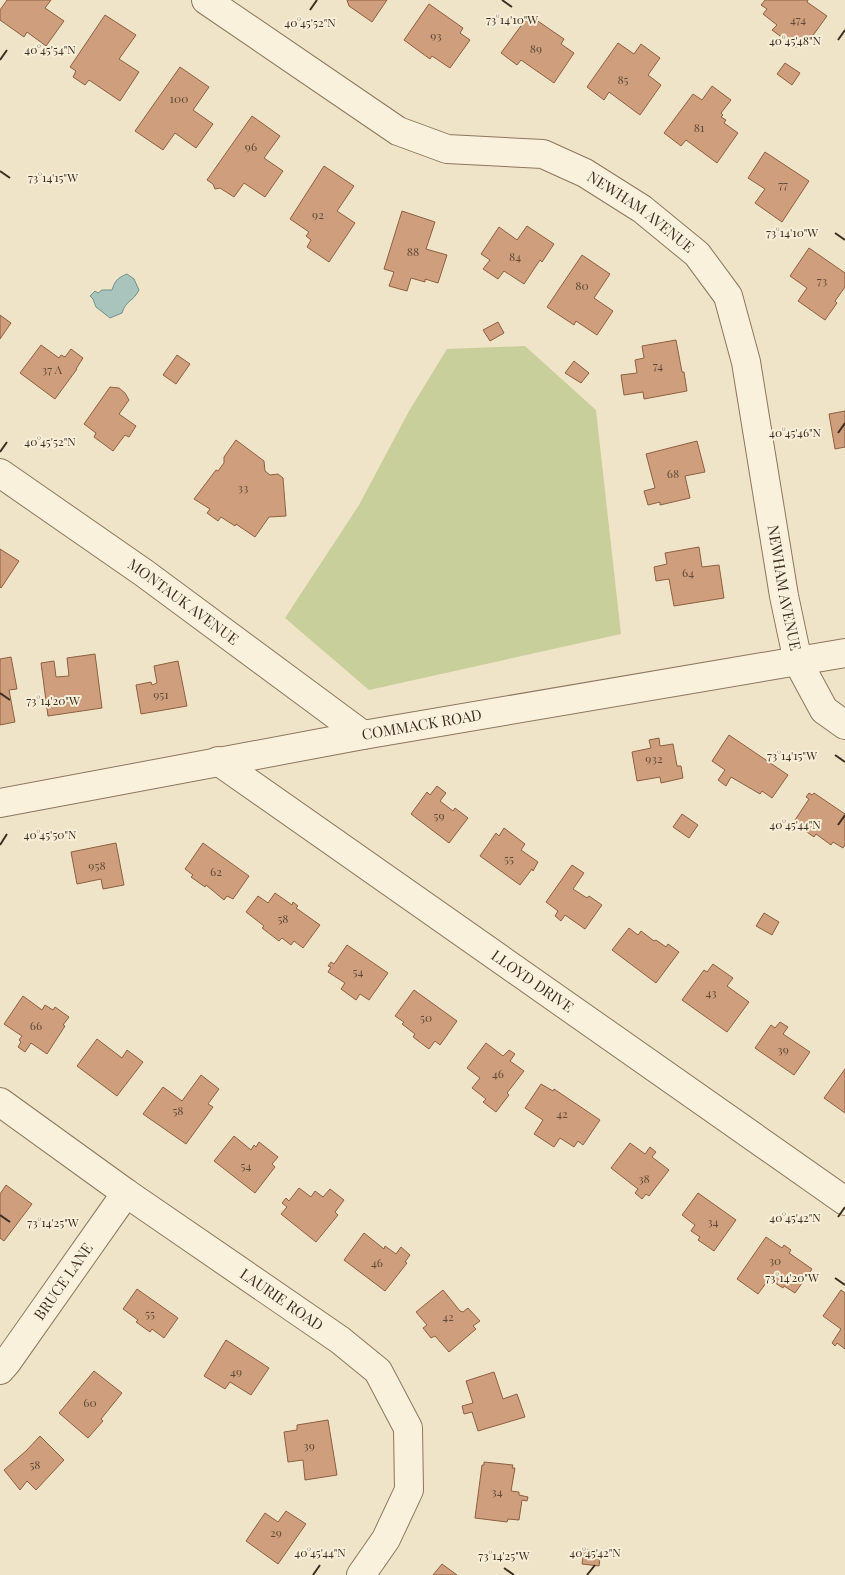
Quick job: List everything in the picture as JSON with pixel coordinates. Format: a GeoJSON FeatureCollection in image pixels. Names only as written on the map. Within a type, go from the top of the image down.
{"type":"FeatureCollection","features":[{"type":"Feature","properties":{"kind":"street","name":"NEWHAM AVENUE"},"geometry":{"type":"LineString","coordinates":[[206,0],[398,131],[447,149],[543,154],[585,173],[642,209],[697,254],[728,296],[746,362],[784,596],[798,662],[824,710],[845,725]]}},
{"type":"Feature","properties":{"kind":"street","name":"MONTAUK AVENUE"},"geometry":{"type":"LineString","coordinates":[[0,473],[144,573],[363,735]]}},
{"type":"Feature","properties":{"kind":"street","name":"COMMACK ROAD"},"geometry":{"type":"LineString","coordinates":[[0,803],[363,735],[845,653]]}},
{"type":"Feature","properties":{"kind":"street","name":"LLOYD DRIVE"},"geometry":{"type":"LineString","coordinates":[[218,761],[845,1201]]}},
{"type":"Feature","properties":{"kind":"street","name":"LAURIE ROAD"},"geometry":{"type":"LineString","coordinates":[[0,1102],[126,1193],[340,1340],[378,1371],[408,1428],[409,1490],[386,1539],[361,1575]]}},
{"type":"Feature","properties":{"kind":"street","name":"BRUCE LANE"},"geometry":{"type":"LineString","coordinates":[[0,1370],[126,1193]]}},
{"type":"Feature","properties":{"kind":"green space"},"geometry":{"type":"Polygon","coordinates":[[[525,346],[596,410],[621,634],[369,690],[285,618],[359,505],[409,411],[447,349],[525,346]]]}},
{"type":"Feature","properties":{"kind":"water"},"geometry":{"type":"Polygon","coordinates":[[[127,274],[134,279],[139,290],[125,306],[122,313],[110,318],[96,307],[90,296],[95,291],[98,293],[102,290],[112,290],[117,280],[127,274]]]}},
{"type":"Feature","properties":{"kind":"building"},"geometry":{"type":"Polygon","coordinates":[[[7,0],[51,0],[45,8],[64,21],[46,46],[27,32],[24,37],[0,20],[0,10],[7,0]]]}},
{"type":"Feature","properties":{"kind":"building"},"geometry":{"type":"Polygon","coordinates":[[[347,0],[387,0],[372,22],[349,6],[347,0]]]}},
{"type":"Feature","properties":{"kind":"building"},"geometry":{"type":"Polygon","coordinates":[[[765,0],[808,0],[807,2],[827,16],[806,45],[795,47],[772,30],[777,25],[763,14],[767,9],[761,5],[765,0]]]}},
{"type":"Feature","properties":{"kind":"building"},"geometry":{"type":"Polygon","coordinates":[[[429,4],[463,28],[460,33],[470,40],[450,68],[432,56],[430,59],[404,40],[429,4]]]}},
{"type":"Feature","properties":{"kind":"building"},"geometry":{"type":"Polygon","coordinates":[[[105,15],[136,35],[119,59],[139,72],[120,101],[89,80],[85,85],[73,77],[76,71],[70,67],[105,15]]]}},
{"type":"Feature","properties":{"kind":"building"},"geometry":{"type":"Polygon","coordinates":[[[529,15],[564,39],[561,44],[574,53],[554,83],[521,60],[517,65],[501,53],[529,15]]]}},
{"type":"Feature","properties":{"kind":"building"},"geometry":{"type":"Polygon","coordinates":[[[618,43],[634,54],[641,44],[660,58],[648,75],[661,85],[640,115],[609,92],[604,100],[587,87],[618,43]]]}},
{"type":"Feature","properties":{"kind":"building"},"geometry":{"type":"Polygon","coordinates":[[[785,63],[800,73],[792,85],[777,74],[785,63]]]}},
{"type":"Feature","properties":{"kind":"building"},"geometry":{"type":"Polygon","coordinates":[[[180,67],[209,87],[193,110],[213,124],[196,148],[175,133],[163,150],[135,131],[180,67]]]}},
{"type":"Feature","properties":{"kind":"building"},"geometry":{"type":"Polygon","coordinates":[[[712,86],[731,100],[721,113],[723,115],[721,117],[726,120],[724,123],[738,133],[717,163],[686,140],[681,146],[664,133],[693,94],[702,100],[712,86]]]}},
{"type":"Feature","properties":{"kind":"building"},"geometry":{"type":"Polygon","coordinates":[[[252,116],[280,136],[264,158],[283,171],[265,197],[244,183],[234,197],[220,188],[215,189],[213,184],[207,180],[252,116]]]}},
{"type":"Feature","properties":{"kind":"building"},"geometry":{"type":"Polygon","coordinates":[[[765,152],[809,181],[782,222],[755,203],[765,189],[748,178],[765,152]]]}},
{"type":"Feature","properties":{"kind":"building"},"geometry":{"type":"Polygon","coordinates":[[[324,166],[354,186],[337,211],[355,223],[329,262],[307,247],[311,240],[306,236],[309,232],[290,219],[324,166]]]}},
{"type":"Feature","properties":{"kind":"building"},"geometry":{"type":"Polygon","coordinates":[[[402,211],[435,222],[426,249],[447,255],[438,283],[425,279],[425,282],[411,278],[407,291],[389,286],[394,272],[384,269],[402,211]]]}},
{"type":"Feature","properties":{"kind":"building"},"geometry":{"type":"Polygon","coordinates":[[[527,226],[554,244],[542,262],[540,260],[524,284],[504,271],[498,279],[483,269],[490,260],[481,254],[499,227],[517,240],[527,226]]]}},
{"type":"Feature","properties":{"kind":"building"},"geometry":{"type":"Polygon","coordinates":[[[809,248],[845,273],[845,287],[825,320],[798,301],[807,288],[790,276],[809,248]]]}},
{"type":"Feature","properties":{"kind":"building"},"geometry":{"type":"Polygon","coordinates":[[[582,255],[610,274],[594,298],[613,311],[597,335],[576,321],[574,325],[547,307],[582,255]]]}},
{"type":"Feature","properties":{"kind":"building"},"geometry":{"type":"Polygon","coordinates":[[[0,315],[11,323],[0,339],[0,315]]]}},
{"type":"Feature","properties":{"kind":"building"},"geometry":{"type":"Polygon","coordinates":[[[498,322],[504,333],[490,341],[483,330],[498,322]]]}},
{"type":"Feature","properties":{"kind":"building"},"geometry":{"type":"Polygon","coordinates":[[[676,340],[687,391],[644,399],[643,392],[624,395],[621,375],[637,373],[635,360],[644,358],[642,346],[676,340]]]}},
{"type":"Feature","properties":{"kind":"building"},"geometry":{"type":"Polygon","coordinates":[[[41,345],[59,358],[61,355],[65,357],[71,349],[83,358],[55,399],[20,373],[41,345]]]}},
{"type":"Feature","properties":{"kind":"building"},"geometry":{"type":"Polygon","coordinates":[[[177,355],[190,364],[176,384],[163,375],[177,355]]]}},
{"type":"Feature","properties":{"kind":"building"},"geometry":{"type":"Polygon","coordinates":[[[574,361],[589,373],[581,383],[565,373],[574,361]]]}},
{"type":"Feature","properties":{"kind":"building"},"geometry":{"type":"Polygon","coordinates":[[[110,387],[119,388],[125,393],[129,400],[119,414],[136,426],[129,437],[125,435],[113,451],[94,437],[96,433],[84,424],[110,387]]]}},
{"type":"Feature","properties":{"kind":"building"},"geometry":{"type":"Polygon","coordinates":[[[845,411],[845,447],[835,449],[829,414],[845,411]]]}},
{"type":"Feature","properties":{"kind":"building"},"geometry":{"type":"Polygon","coordinates":[[[236,440],[264,461],[265,471],[270,475],[278,474],[283,478],[286,516],[269,517],[255,537],[236,524],[235,526],[221,517],[218,521],[207,513],[210,509],[194,499],[216,470],[218,471],[224,463],[224,457],[236,440]]]}},
{"type":"Feature","properties":{"kind":"building"},"geometry":{"type":"Polygon","coordinates":[[[697,441],[705,472],[685,476],[690,498],[660,505],[660,502],[648,505],[644,491],[655,488],[646,454],[697,441]]]}},
{"type":"Feature","properties":{"kind":"building"},"geometry":{"type":"Polygon","coordinates":[[[699,547],[702,567],[719,565],[724,598],[674,606],[669,579],[656,581],[654,567],[667,564],[665,553],[699,547]]]}},
{"type":"Feature","properties":{"kind":"building"},"geometry":{"type":"Polygon","coordinates":[[[0,549],[19,561],[1,588],[0,587],[0,549]]]}},
{"type":"Feature","properties":{"kind":"building"},"geometry":{"type":"Polygon","coordinates":[[[95,654],[102,708],[48,716],[41,663],[54,661],[56,677],[69,676],[67,658],[95,654]]]}},
{"type":"Feature","properties":{"kind":"building"},"geometry":{"type":"Polygon","coordinates":[[[11,657],[17,689],[9,690],[15,722],[0,725],[0,659],[11,657]]]}},
{"type":"Feature","properties":{"kind":"building"},"geometry":{"type":"Polygon","coordinates":[[[178,661],[187,706],[141,714],[136,685],[151,682],[152,685],[157,683],[154,666],[178,661]]]}},
{"type":"Feature","properties":{"kind":"building"},"geometry":{"type":"Polygon","coordinates":[[[729,735],[788,775],[772,798],[762,791],[760,794],[731,777],[726,786],[718,780],[725,770],[712,761],[729,735]]]}},
{"type":"Feature","properties":{"kind":"building"},"geometry":{"type":"Polygon","coordinates":[[[659,738],[660,746],[673,744],[677,766],[681,766],[683,778],[661,783],[660,777],[637,781],[632,752],[651,748],[649,740],[659,738]]]}},
{"type":"Feature","properties":{"kind":"building"},"geometry":{"type":"Polygon","coordinates":[[[437,786],[446,793],[440,801],[453,811],[455,808],[468,818],[449,843],[411,814],[427,792],[430,795],[437,786]]]}},
{"type":"Feature","properties":{"kind":"building"},"geometry":{"type":"Polygon","coordinates":[[[809,793],[812,795],[814,793],[845,814],[845,845],[843,848],[833,842],[831,845],[816,834],[814,837],[801,828],[803,825],[795,820],[809,799],[806,797],[809,793]]]}},
{"type":"Feature","properties":{"kind":"building"},"geometry":{"type":"Polygon","coordinates":[[[682,814],[698,825],[689,838],[673,827],[682,814]]]}},
{"type":"Feature","properties":{"kind":"building"},"geometry":{"type":"Polygon","coordinates":[[[504,828],[525,844],[521,850],[538,862],[533,871],[532,869],[520,885],[480,856],[496,833],[499,836],[504,828]]]}},
{"type":"Feature","properties":{"kind":"building"},"geometry":{"type":"Polygon","coordinates":[[[116,843],[124,885],[103,889],[101,879],[77,884],[71,852],[116,843]]]}},
{"type":"Feature","properties":{"kind":"building"},"geometry":{"type":"Polygon","coordinates":[[[203,843],[249,876],[233,899],[227,896],[224,900],[206,885],[205,887],[191,877],[193,875],[185,869],[203,843]]]}},
{"type":"Feature","properties":{"kind":"building"},"geometry":{"type":"Polygon","coordinates":[[[572,865],[584,873],[573,889],[587,898],[589,896],[602,905],[585,929],[565,915],[561,921],[555,916],[558,911],[546,902],[572,865]]]}},
{"type":"Feature","properties":{"kind":"building"},"geometry":{"type":"Polygon","coordinates":[[[275,893],[292,905],[293,902],[298,906],[296,908],[320,925],[303,948],[294,941],[291,945],[282,938],[279,941],[246,912],[258,896],[268,903],[275,893]]]}},
{"type":"Feature","properties":{"kind":"building"},"geometry":{"type":"Polygon","coordinates":[[[764,913],[779,922],[772,935],[756,926],[764,913]]]}},
{"type":"Feature","properties":{"kind":"building"},"geometry":{"type":"Polygon","coordinates":[[[629,928],[638,935],[641,931],[654,941],[656,940],[666,947],[668,944],[679,952],[656,983],[612,950],[629,928]]]}},
{"type":"Feature","properties":{"kind":"building"},"geometry":{"type":"Polygon","coordinates":[[[347,945],[388,973],[369,1000],[360,994],[356,1000],[341,989],[345,983],[328,972],[331,967],[328,966],[331,962],[334,964],[347,945]]]}},
{"type":"Feature","properties":{"kind":"building"},"geometry":{"type":"Polygon","coordinates":[[[713,964],[733,978],[727,986],[749,1002],[727,1032],[682,1000],[704,970],[707,972],[713,964]]]}},
{"type":"Feature","properties":{"kind":"building"},"geometry":{"type":"Polygon","coordinates":[[[414,990],[457,1021],[440,1045],[435,1041],[429,1049],[413,1037],[415,1034],[402,1024],[404,1022],[395,1016],[414,990]]]}},
{"type":"Feature","properties":{"kind":"building"},"geometry":{"type":"Polygon","coordinates":[[[23,996],[42,1010],[45,1005],[53,1010],[55,1007],[69,1017],[47,1054],[31,1043],[25,1052],[18,1047],[22,1036],[4,1024],[23,996]]]}},
{"type":"Feature","properties":{"kind":"building"},"geometry":{"type":"Polygon","coordinates":[[[780,1022],[788,1027],[783,1034],[810,1052],[794,1075],[755,1048],[771,1025],[775,1028],[780,1022]]]}},
{"type":"Feature","properties":{"kind":"building"},"geometry":{"type":"Polygon","coordinates":[[[97,1039],[122,1058],[127,1050],[143,1062],[117,1096],[77,1066],[97,1039]]]}},
{"type":"Feature","properties":{"kind":"building"},"geometry":{"type":"Polygon","coordinates":[[[486,1043],[503,1056],[509,1050],[515,1054],[510,1061],[524,1071],[507,1093],[509,1095],[496,1112],[483,1102],[486,1099],[472,1088],[480,1078],[467,1068],[486,1043]]]}},
{"type":"Feature","properties":{"kind":"building"},"geometry":{"type":"Polygon","coordinates":[[[845,1069],[845,1113],[824,1098],[845,1069]]]}},
{"type":"Feature","properties":{"kind":"building"},"geometry":{"type":"Polygon","coordinates":[[[201,1075],[219,1089],[208,1104],[213,1107],[186,1144],[143,1114],[163,1087],[182,1101],[201,1075]]]}},
{"type":"Feature","properties":{"kind":"building"},"geometry":{"type":"Polygon","coordinates":[[[541,1084],[553,1091],[554,1089],[600,1120],[583,1145],[578,1141],[574,1147],[560,1138],[554,1147],[534,1134],[543,1120],[525,1108],[541,1084]]]}},
{"type":"Feature","properties":{"kind":"building"},"geometry":{"type":"Polygon","coordinates":[[[234,1136],[251,1150],[259,1142],[278,1157],[272,1164],[275,1167],[255,1193],[214,1161],[234,1136]]]}},
{"type":"Feature","properties":{"kind":"building"},"geometry":{"type":"Polygon","coordinates":[[[630,1143],[645,1154],[650,1147],[656,1152],[652,1157],[669,1170],[649,1196],[646,1194],[642,1199],[635,1193],[638,1189],[611,1168],[630,1143]]]}},
{"type":"Feature","properties":{"kind":"building"},"geometry":{"type":"Polygon","coordinates":[[[6,1185],[32,1204],[4,1241],[0,1238],[0,1194],[6,1185]]]}},
{"type":"Feature","properties":{"kind":"building"},"geometry":{"type":"Polygon","coordinates":[[[299,1188],[311,1197],[315,1191],[323,1197],[330,1189],[344,1200],[335,1212],[338,1215],[316,1242],[281,1214],[287,1207],[282,1203],[286,1198],[289,1201],[299,1188]]]}},
{"type":"Feature","properties":{"kind":"building"},"geometry":{"type":"Polygon","coordinates":[[[698,1193],[736,1220],[714,1251],[698,1240],[700,1237],[691,1231],[695,1225],[682,1215],[698,1193]]]}},
{"type":"Feature","properties":{"kind":"building"},"geometry":{"type":"Polygon","coordinates":[[[364,1233],[384,1249],[385,1246],[396,1254],[401,1247],[410,1255],[405,1262],[407,1263],[385,1291],[344,1260],[364,1233]]]}},
{"type":"Feature","properties":{"kind":"building"},"geometry":{"type":"Polygon","coordinates":[[[766,1237],[782,1248],[784,1245],[791,1250],[789,1253],[812,1269],[795,1293],[769,1279],[758,1294],[737,1279],[766,1237]]]}},
{"type":"Feature","properties":{"kind":"building"},"geometry":{"type":"Polygon","coordinates":[[[137,1289],[178,1318],[164,1338],[152,1329],[150,1332],[123,1309],[137,1289]]]}},
{"type":"Feature","properties":{"kind":"building"},"geometry":{"type":"Polygon","coordinates":[[[443,1290],[460,1311],[463,1312],[468,1308],[480,1321],[473,1326],[476,1329],[449,1352],[435,1336],[431,1338],[423,1328],[427,1325],[416,1312],[443,1290]]]}},
{"type":"Feature","properties":{"kind":"building"},"geometry":{"type":"Polygon","coordinates":[[[841,1290],[845,1293],[845,1349],[837,1343],[835,1346],[832,1343],[841,1329],[823,1316],[841,1290]]]}},
{"type":"Feature","properties":{"kind":"building"},"geometry":{"type":"Polygon","coordinates":[[[226,1340],[269,1368],[251,1395],[230,1382],[225,1389],[204,1376],[226,1340]]]}},
{"type":"Feature","properties":{"kind":"building"},"geometry":{"type":"Polygon","coordinates":[[[94,1371],[122,1393],[101,1419],[103,1421],[88,1438],[59,1413],[94,1371]]]}},
{"type":"Feature","properties":{"kind":"building"},"geometry":{"type":"Polygon","coordinates":[[[494,1372],[503,1399],[517,1394],[525,1417],[478,1431],[472,1412],[464,1414],[462,1406],[473,1403],[466,1381],[494,1372]]]}},
{"type":"Feature","properties":{"kind":"building"},"geometry":{"type":"Polygon","coordinates":[[[328,1420],[337,1475],[305,1480],[303,1460],[288,1462],[284,1432],[297,1430],[297,1425],[328,1420]]]}},
{"type":"Feature","properties":{"kind":"building"},"geometry":{"type":"Polygon","coordinates":[[[40,1436],[64,1460],[36,1490],[27,1481],[20,1490],[4,1470],[40,1436]]]}},
{"type":"Feature","properties":{"kind":"building"},"geometry":{"type":"Polygon","coordinates":[[[484,1462],[513,1465],[512,1468],[515,1468],[511,1491],[519,1492],[519,1495],[528,1497],[527,1501],[522,1500],[519,1520],[508,1519],[507,1522],[475,1518],[484,1462]]]}},
{"type":"Feature","properties":{"kind":"building"},"geometry":{"type":"Polygon","coordinates":[[[286,1511],[306,1524],[278,1564],[246,1541],[265,1513],[278,1522],[286,1511]]]}},
{"type":"Feature","properties":{"kind":"building"},"geometry":{"type":"Polygon","coordinates":[[[584,1549],[601,1551],[599,1566],[582,1564],[584,1549]]]}},
{"type":"Feature","properties":{"kind":"building"},"geometry":{"type":"Polygon","coordinates":[[[442,1564],[457,1575],[433,1575],[442,1564]]]}}]}
